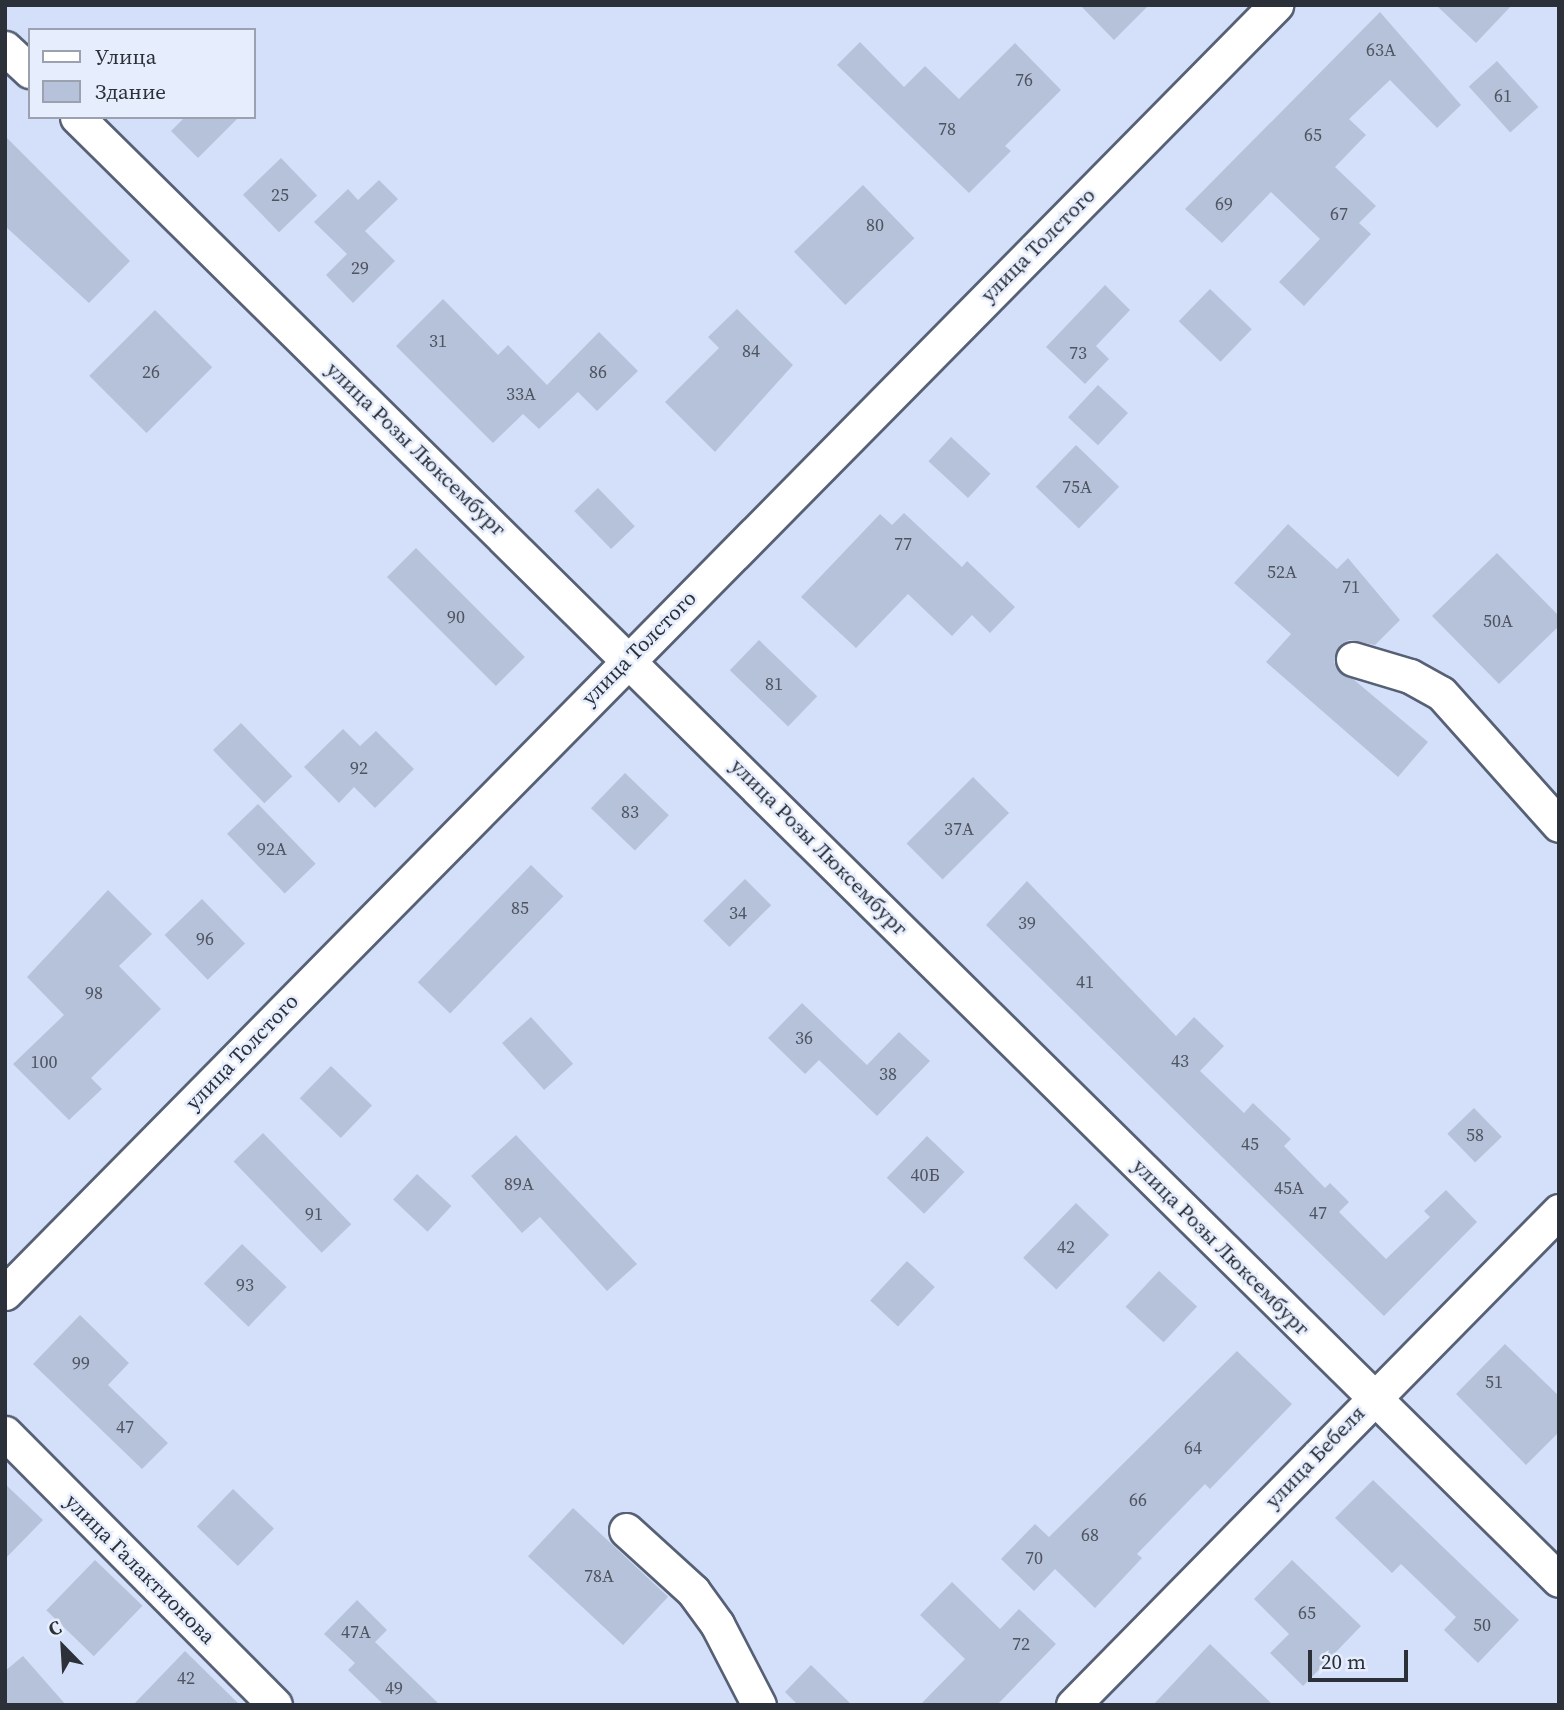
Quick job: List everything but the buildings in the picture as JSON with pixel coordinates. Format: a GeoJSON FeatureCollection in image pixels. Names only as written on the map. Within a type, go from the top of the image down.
{"type":"FeatureCollection","features":[{"type":"Feature","properties":{"kind":"street","name":"улица Толстого"},"geometry":{"type":"LineString","coordinates":[[5,1293],[629,657],[1276,5]]}},
{"type":"Feature","properties":{"kind":"street"},"geometry":{"type":"LineString","coordinates":[[5,48],[28,69]]}},
{"type":"Feature","properties":{"kind":"street","name":"улица Розы Люксембург"},"geometry":{"type":"LineString","coordinates":[[79,119],[629,657],[1373,1399],[1559,1580]]}},
{"type":"Feature","properties":{"kind":"street"},"geometry":{"type":"LineString","coordinates":[[1353,659],[1410,676],[1441,693],[1559,825]]}},
{"type":"Feature","properties":{"kind":"street","name":"улица Бебеля"},"geometry":{"type":"LineString","coordinates":[[1073,1705],[1559,1211]]}},
{"type":"Feature","properties":{"kind":"street","name":"улица Галактионова"},"geometry":{"type":"LineString","coordinates":[[5,1433],[275,1705]]}},
{"type":"Feature","properties":{"kind":"street"},"geometry":{"type":"LineString","coordinates":[[626,1530],[692,1591],[718,1625],[759,1705]]}}]}
